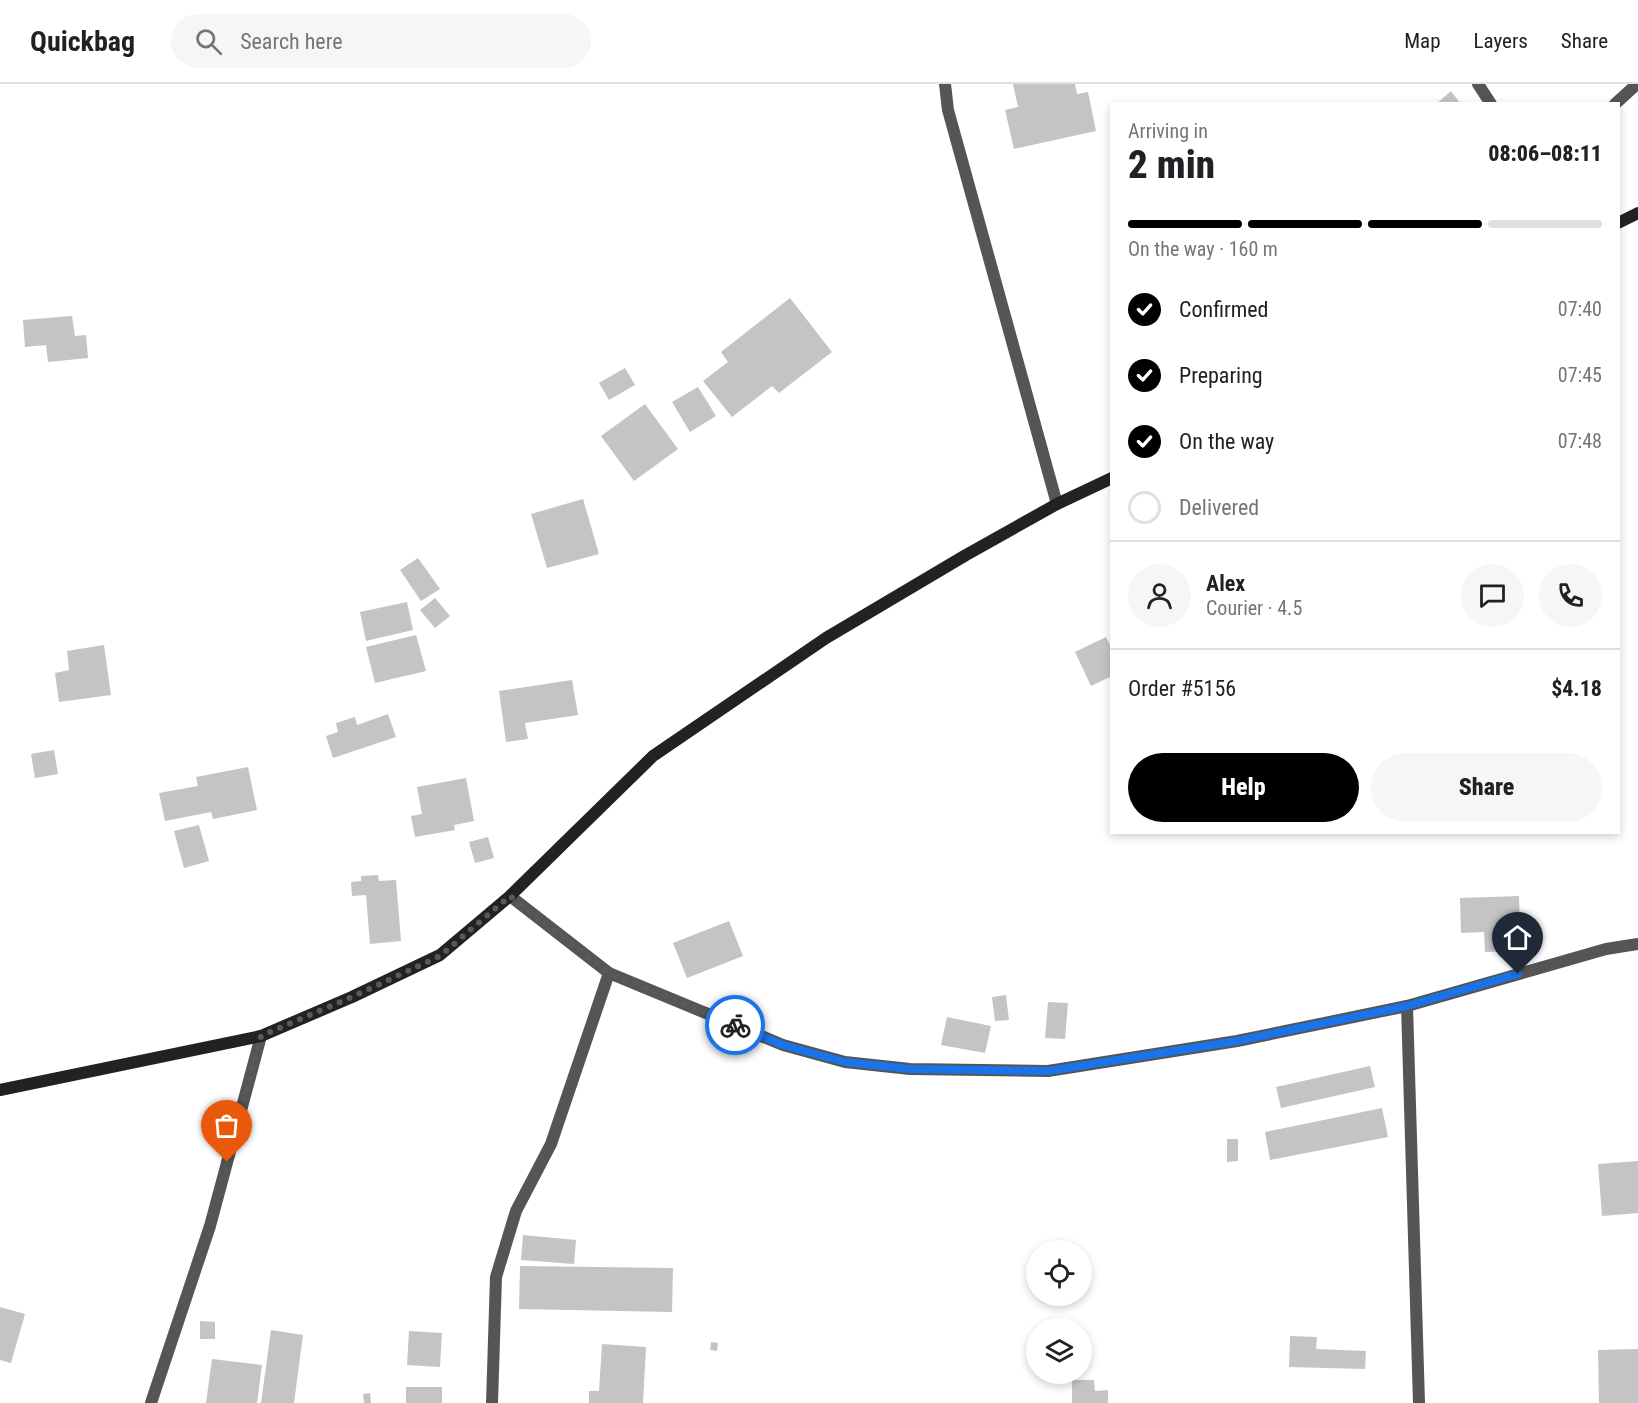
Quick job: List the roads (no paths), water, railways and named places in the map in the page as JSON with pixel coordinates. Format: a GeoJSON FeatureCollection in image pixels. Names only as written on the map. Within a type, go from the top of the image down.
{"type":"FeatureCollection","features":[{"type":"Feature","properties":{"kind":"street"},"geometry":{"type":"LineString","coordinates":[[945,84],[948,110],[1057,504]]}},
{"type":"Feature","properties":{"kind":"street"},"geometry":{"type":"LineString","coordinates":[[1478,84],[1490,102]]}},
{"type":"Feature","properties":{"kind":"street"},"geometry":{"type":"LineString","coordinates":[[1617,102],[1638,84]]}},
{"type":"Feature","properties":{"kind":"street"},"geometry":{"type":"LineString","coordinates":[[1620,222],[1638,213]]}},
{"type":"Feature","properties":{"kind":"street"},"geometry":{"type":"LineString","coordinates":[[0,1090],[261,1036],[440,956],[510,896],[653,756],[826,638],[1057,504],[1110,479]]}},
{"type":"Feature","properties":{"kind":"street"},"geometry":{"type":"LineString","coordinates":[[510,896],[609,973],[783,1045],[845,1062],[910,1069],[1048,1071],[1237,1041],[1407,1006],[1606,949],[1638,944]]}},
{"type":"Feature","properties":{"kind":"street"},"geometry":{"type":"LineString","coordinates":[[492,1403],[496,1277],[516,1211],[551,1144],[609,973]]}},
{"type":"Feature","properties":{"kind":"street"},"geometry":{"type":"LineString","coordinates":[[1407,1006],[1419,1403]]}},
{"type":"Feature","properties":{"kind":"street"},"geometry":{"type":"LineString","coordinates":[[151,1403],[210,1226],[261,1036]]}}]}
